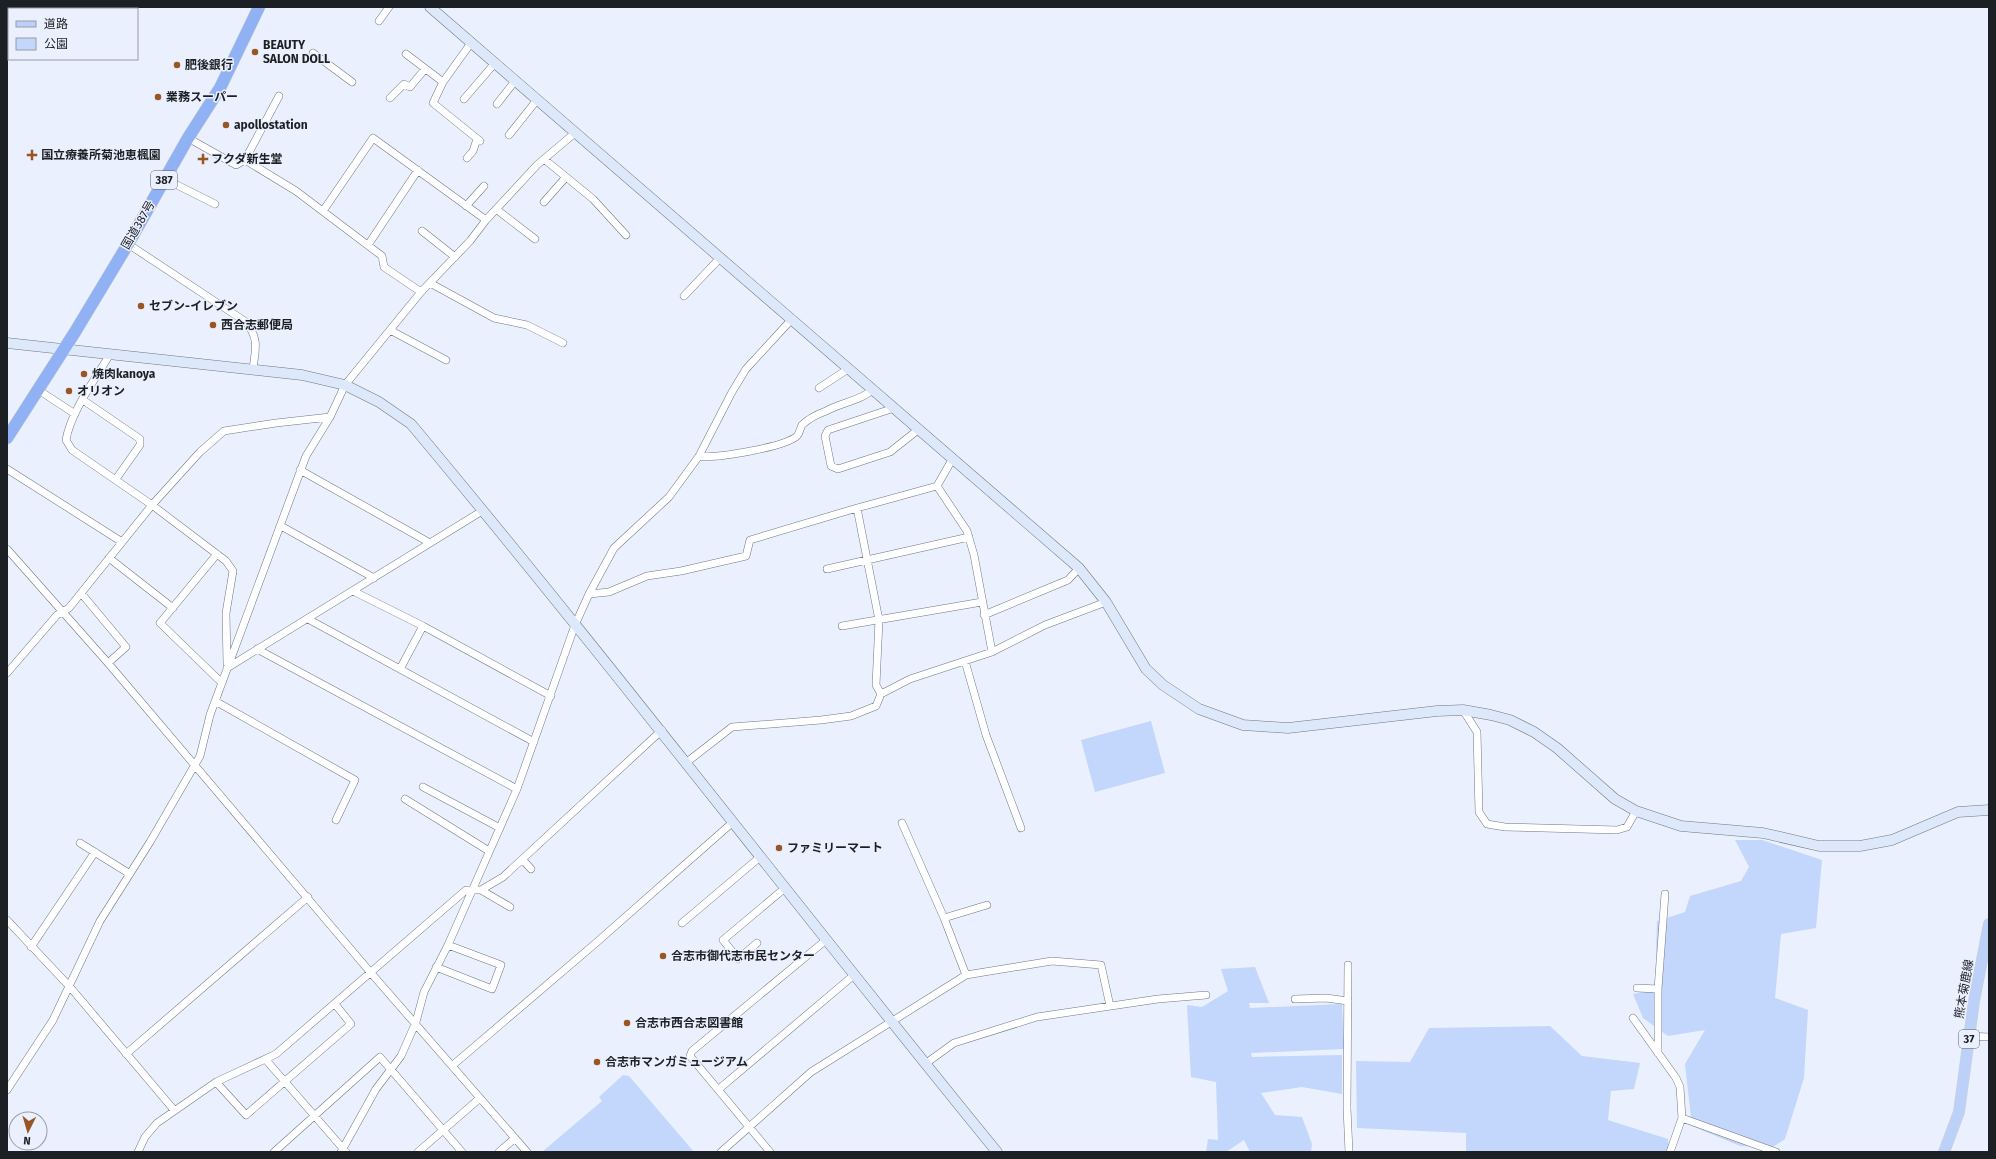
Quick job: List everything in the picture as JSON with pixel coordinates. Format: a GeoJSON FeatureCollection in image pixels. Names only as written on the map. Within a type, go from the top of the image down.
{"type":"FeatureCollection","features":[{"type":"Feature","properties":{"kind":"highway","name":"国道387号"},"geometry":{"type":"LineString","coordinates":[[7,438],[128,244],[188,138],[220,88],[259,7]]}},
{"type":"Feature","properties":{"kind":"main road","name":"熊本菊鹿線"},"geometry":{"type":"LineString","coordinates":[[1945,1151],[1958,1112],[1974,1002],[1989,924]]}},
{"type":"Feature","properties":{"kind":"street"},"geometry":{"type":"LineString","coordinates":[[379,21],[389,7]]}},
{"type":"Feature","properties":{"kind":"street"},"geometry":{"type":"LineString","coordinates":[[430,7],[1080,568],[1106,602],[1146,669],[1163,685],[1199,709],[1243,725],[1288,728],[1437,711],[1463,710],[1498,716],[1534,732],[1557,748],[1615,799],[1636,811],[1681,826],[1743,830],[1819,846],[1860,846],[1892,840],[1958,812],[1989,810]]}},
{"type":"Feature","properties":{"kind":"street"},"geometry":{"type":"LineString","coordinates":[[467,158],[479,140],[433,103],[443,82],[471,43]]}},
{"type":"Feature","properties":{"kind":"street"},"geometry":{"type":"LineString","coordinates":[[313,53],[352,82]]}},
{"type":"Feature","properties":{"kind":"street"},"geometry":{"type":"LineString","coordinates":[[406,54],[443,82]]}},
{"type":"Feature","properties":{"kind":"street"},"geometry":{"type":"LineString","coordinates":[[464,99],[495,63]]}},
{"type":"Feature","properties":{"kind":"street"},"geometry":{"type":"LineString","coordinates":[[390,98],[404,84],[410,87],[425,69]]}},
{"type":"Feature","properties":{"kind":"street"},"geometry":{"type":"LineString","coordinates":[[497,104],[515,81]]}},
{"type":"Feature","properties":{"kind":"street"},"geometry":{"type":"LineString","coordinates":[[188,138],[236,165],[245,160],[279,96]]}},
{"type":"Feature","properties":{"kind":"street"},"geometry":{"type":"LineString","coordinates":[[509,135],[537,100]]}},
{"type":"Feature","properties":{"kind":"street"},"geometry":{"type":"LineString","coordinates":[[7,1090],[54,1020],[100,921],[130,874],[200,756],[215,701],[281,526],[300,470],[306,456],[330,417],[345,385],[421,292],[470,241],[496,209],[544,159],[576,132]]}},
{"type":"Feature","properties":{"kind":"street"},"geometry":{"type":"LineString","coordinates":[[323,211],[373,138],[486,220]]}},
{"type":"Feature","properties":{"kind":"street"},"geometry":{"type":"LineString","coordinates":[[544,159],[593,199],[626,235]]}},
{"type":"Feature","properties":{"kind":"street"},"geometry":{"type":"LineString","coordinates":[[245,160],[296,191],[323,211],[382,256],[384,266],[421,292]]}},
{"type":"Feature","properties":{"kind":"street"},"geometry":{"type":"LineString","coordinates":[[368,245],[418,170]]}},
{"type":"Feature","properties":{"kind":"street"},"geometry":{"type":"LineString","coordinates":[[544,202],[566,177]]}},
{"type":"Feature","properties":{"kind":"street"},"geometry":{"type":"LineString","coordinates":[[165,179],[215,204]]}},
{"type":"Feature","properties":{"kind":"street"},"geometry":{"type":"LineString","coordinates":[[466,206],[484,186]]}},
{"type":"Feature","properties":{"kind":"street"},"geometry":{"type":"LineString","coordinates":[[496,209],[535,239]]}},
{"type":"Feature","properties":{"kind":"street"},"geometry":{"type":"LineString","coordinates":[[422,231],[455,257]]}},
{"type":"Feature","properties":{"kind":"street"},"geometry":{"type":"LineString","coordinates":[[128,244],[246,322],[254,333],[256,347],[253,370]]}},
{"type":"Feature","properties":{"kind":"street"},"geometry":{"type":"LineString","coordinates":[[684,296],[720,258]]}},
{"type":"Feature","properties":{"kind":"street"},"geometry":{"type":"LineString","coordinates":[[430,283],[494,318],[527,326],[563,343]]}},
{"type":"Feature","properties":{"kind":"street"},"geometry":{"type":"LineString","coordinates":[[266,1060],[315,1116],[343,1151],[376,1089],[402,1056],[416,1022],[424,992],[448,945],[517,789],[575,625],[589,594],[614,548],[669,497],[699,456],[732,392],[746,369],[791,320]]}},
{"type":"Feature","properties":{"kind":"street"},"geometry":{"type":"LineString","coordinates":[[390,330],[446,360]]}},
{"type":"Feature","properties":{"kind":"street"},"geometry":{"type":"LineString","coordinates":[[7,343],[302,375],[345,385],[379,402],[411,424],[662,730],[760,857],[891,1022],[997,1152]]}},
{"type":"Feature","properties":{"kind":"street"},"geometry":{"type":"LineString","coordinates":[[110,354],[75,414],[67,431],[66,440],[72,450],[152,505],[217,554],[233,571],[226,613],[227,668]]}},
{"type":"Feature","properties":{"kind":"street"},"geometry":{"type":"LineString","coordinates":[[819,388],[848,369]]}},
{"type":"Feature","properties":{"kind":"street"},"geometry":{"type":"LineString","coordinates":[[37,389],[75,414]]}},
{"type":"Feature","properties":{"kind":"street"},"geometry":{"type":"LineString","coordinates":[[699,456],[708,458],[756,450],[790,440],[797,436],[802,425],[815,416],[841,403],[866,396],[872,390]]}},
{"type":"Feature","properties":{"kind":"street"},"geometry":{"type":"LineString","coordinates":[[83,400],[140,440],[140,445],[116,479]]}},
{"type":"Feature","properties":{"kind":"street"},"geometry":{"type":"LineString","coordinates":[[894,408],[828,430],[825,436],[831,466],[838,469],[890,452],[919,429]]}},
{"type":"Feature","properties":{"kind":"street"},"geometry":{"type":"LineString","coordinates":[[7,673],[57,614],[69,608],[152,505],[200,452],[224,431],[330,417]]}},
{"type":"Feature","properties":{"kind":"street"},"geometry":{"type":"LineString","coordinates":[[589,594],[609,592],[647,576],[681,571],[746,556],[750,540],[937,486],[953,458]]}},
{"type":"Feature","properties":{"kind":"street"},"geometry":{"type":"LineString","coordinates":[[7,469],[122,542]]}},
{"type":"Feature","properties":{"kind":"street"},"geometry":{"type":"LineString","coordinates":[[300,470],[430,543]]}},
{"type":"Feature","properties":{"kind":"street"},"geometry":{"type":"LineString","coordinates":[[937,486],[967,531],[969,537],[992,652]]}},
{"type":"Feature","properties":{"kind":"street"},"geometry":{"type":"LineString","coordinates":[[857,508],[879,620],[876,685],[881,694]]}},
{"type":"Feature","properties":{"kind":"street"},"geometry":{"type":"LineString","coordinates":[[227,668],[482,511]]}},
{"type":"Feature","properties":{"kind":"street"},"geometry":{"type":"LineString","coordinates":[[281,526],[374,578]]}},
{"type":"Feature","properties":{"kind":"street"},"geometry":{"type":"LineString","coordinates":[[827,569],[868,561],[969,537]]}},
{"type":"Feature","properties":{"kind":"street"},"geometry":{"type":"LineString","coordinates":[[7,549],[108,663],[371,973],[416,1022],[527,1152]]}},
{"type":"Feature","properties":{"kind":"street"},"geometry":{"type":"LineString","coordinates":[[217,554],[160,623],[222,683]]}},
{"type":"Feature","properties":{"kind":"street"},"geometry":{"type":"LineString","coordinates":[[109,558],[173,608]]}},
{"type":"Feature","properties":{"kind":"street"},"geometry":{"type":"LineString","coordinates":[[984,614],[1068,580],[1080,568]]}},
{"type":"Feature","properties":{"kind":"street"},"geometry":{"type":"LineString","coordinates":[[353,591],[423,626],[551,696]]}},
{"type":"Feature","properties":{"kind":"street"},"geometry":{"type":"LineString","coordinates":[[81,593],[126,647],[108,663]]}},
{"type":"Feature","properties":{"kind":"street"},"geometry":{"type":"LineString","coordinates":[[842,626],[982,602]]}},
{"type":"Feature","properties":{"kind":"street"},"geometry":{"type":"LineString","coordinates":[[687,762],[732,727],[821,720],[851,716],[876,706],[881,694],[910,679],[992,652],[1045,625],[1106,602]]}},
{"type":"Feature","properties":{"kind":"street"},"geometry":{"type":"LineString","coordinates":[[308,619],[534,742]]}},
{"type":"Feature","properties":{"kind":"street"},"geometry":{"type":"LineString","coordinates":[[400,669],[423,626]]}},
{"type":"Feature","properties":{"kind":"street"},"geometry":{"type":"LineString","coordinates":[[257,649],[517,789]]}},
{"type":"Feature","properties":{"kind":"street"},"geometry":{"type":"LineString","coordinates":[[965,661],[986,735],[1021,828]]}},
{"type":"Feature","properties":{"kind":"street"},"geometry":{"type":"LineString","coordinates":[[215,701],[355,780],[336,820]]}},
{"type":"Feature","properties":{"kind":"street"},"geometry":{"type":"LineString","coordinates":[[1463,710],[1477,732],[1479,812],[1487,824],[1505,827],[1617,830],[1627,827],[1636,811]]}},
{"type":"Feature","properties":{"kind":"street"},"geometry":{"type":"LineString","coordinates":[[481,890],[503,876],[523,860],[662,730]]}},
{"type":"Feature","properties":{"kind":"street"},"geometry":{"type":"LineString","coordinates":[[423,787],[500,828]]}},
{"type":"Feature","properties":{"kind":"street"},"geometry":{"type":"LineString","coordinates":[[405,799],[489,852]]}},
{"type":"Feature","properties":{"kind":"street"},"geometry":{"type":"LineString","coordinates":[[453,1065],[591,947],[733,822]]}},
{"type":"Feature","properties":{"kind":"street"},"geometry":{"type":"LineString","coordinates":[[902,823],[944,918],[966,975]]}},
{"type":"Feature","properties":{"kind":"street"},"geometry":{"type":"LineString","coordinates":[[80,843],[130,874]]}},
{"type":"Feature","properties":{"kind":"street"},"geometry":{"type":"LineString","coordinates":[[31,947],[95,852]]}},
{"type":"Feature","properties":{"kind":"street"},"geometry":{"type":"LineString","coordinates":[[682,923],[760,857]]}},
{"type":"Feature","properties":{"kind":"street"},"geometry":{"type":"LineString","coordinates":[[523,860],[531,869]]}},
{"type":"Feature","properties":{"kind":"street"},"geometry":{"type":"LineString","coordinates":[[756,943],[738,959],[723,940],[785,888]]}},
{"type":"Feature","properties":{"kind":"street"},"geometry":{"type":"LineString","coordinates":[[138,1152],[146,1136],[157,1122],[216,1082],[266,1060],[276,1054],[466,890],[481,890],[510,907]]}},
{"type":"Feature","properties":{"kind":"street"},"geometry":{"type":"LineString","coordinates":[[1658,1053],[1658,989],[1665,894]]}},
{"type":"Feature","properties":{"kind":"street"},"geometry":{"type":"LineString","coordinates":[[126,1054],[308,897]]}},
{"type":"Feature","properties":{"kind":"street"},"geometry":{"type":"LineString","coordinates":[[944,918],[987,905]]}},
{"type":"Feature","properties":{"kind":"street"},"geometry":{"type":"LineString","coordinates":[[7,920],[70,987],[174,1110]]}},
{"type":"Feature","properties":{"kind":"street"},"geometry":{"type":"LineString","coordinates":[[770,1152],[690,1056],[692,1051],[826,940]]}},
{"type":"Feature","properties":{"kind":"street"},"geometry":{"type":"LineString","coordinates":[[436,967],[492,989],[501,965],[448,945]]}},
{"type":"Feature","properties":{"kind":"street"},"geometry":{"type":"LineString","coordinates":[[721,1152],[811,1072],[966,975],[1052,961],[1101,965],[1110,1006]]}},
{"type":"Feature","properties":{"kind":"street"},"geometry":{"type":"LineString","coordinates":[[1348,965],[1347,1108],[1349,1152]]}},
{"type":"Feature","properties":{"kind":"street"},"geometry":{"type":"LineString","coordinates":[[719,1089],[854,975]]}},
{"type":"Feature","properties":{"kind":"street"},"geometry":{"type":"LineString","coordinates":[[1637,988],[1658,989]]}},
{"type":"Feature","properties":{"kind":"street"},"geometry":{"type":"LineString","coordinates":[[925,1064],[954,1043],[1037,1017],[1110,1006],[1206,995]]}},
{"type":"Feature","properties":{"kind":"street"},"geometry":{"type":"LineString","coordinates":[[1296,999],[1326,998],[1348,1001]]}},
{"type":"Feature","properties":{"kind":"street"},"geometry":{"type":"LineString","coordinates":[[216,1082],[246,1115],[351,1024],[335,1004]]}},
{"type":"Feature","properties":{"kind":"street"},"geometry":{"type":"LineString","coordinates":[[1633,1018],[1676,1078],[1680,1087],[1682,1118],[1670,1152]]}},
{"type":"Feature","properties":{"kind":"street"},"geometry":{"type":"LineString","coordinates":[[1969,1036],[1989,1038]]}},
{"type":"Feature","properties":{"kind":"street"},"geometry":{"type":"LineString","coordinates":[[274,1152],[380,1057],[462,1152]]}},
{"type":"Feature","properties":{"kind":"street"},"geometry":{"type":"LineString","coordinates":[[418,1152],[480,1098]]}},
{"type":"Feature","properties":{"kind":"street"},"geometry":{"type":"LineString","coordinates":[[1682,1118],[1776,1152]]}},
{"type":"Feature","properties":{"kind":"street"},"geometry":{"type":"LineString","coordinates":[[499,1152],[515,1138]]}},
{"type":"Feature","properties":{"kind":"green space"},"geometry":{"type":"Polygon","coordinates":[[[1151,721],[1165,773],[1095,792],[1081,740],[1151,721]]]}},
{"type":"Feature","properties":{"kind":"green space"},"geometry":{"type":"Polygon","coordinates":[[[1735,840],[1762,840],[1822,860],[1816,928],[1781,934],[1775,998],[1808,1010],[1804,1078],[1785,1139],[1773,1147],[1740,1146],[1692,1126],[1685,1064],[1705,1030],[1668,1036],[1643,1018],[1633,994],[1658,989],[1663,978],[1656,951],[1657,921],[1685,912],[1690,896],[1741,881],[1749,867],[1735,840]]]}},
{"type":"Feature","properties":{"kind":"green space"},"geometry":{"type":"Polygon","coordinates":[[[1255,967],[1269,1003],[1249,1003],[1250,1008],[1342,1004],[1344,1049],[1251,1053],[1252,1057],[1342,1055],[1342,1094],[1302,1087],[1261,1093],[1275,1115],[1302,1117],[1312,1144],[1311,1152],[1250,1152],[1244,1140],[1226,1152],[1206,1152],[1208,1139],[1218,1140],[1216,1082],[1191,1077],[1187,1005],[1202,1007],[1228,991],[1221,969],[1255,967]]]}},
{"type":"Feature","properties":{"kind":"green space"},"geometry":{"type":"Polygon","coordinates":[[[1550,1026],[1582,1056],[1640,1063],[1634,1089],[1611,1091],[1608,1120],[1668,1139],[1669,1152],[1466,1152],[1466,1133],[1357,1128],[1356,1061],[1410,1062],[1429,1028],[1550,1026]]]}},
{"type":"Feature","properties":{"kind":"green space"},"geometry":{"type":"Polygon","coordinates":[[[623,1075],[629,1076],[694,1152],[542,1152],[602,1101],[599,1097],[623,1075]]]}},
{"type":"Feature","properties":{"kind":"place","name":"BEAUTY SALON DOLL"},"geometry":{"type":"Point","coordinates":[255,52]}},
{"type":"Feature","properties":{"kind":"place","name":"肥後銀行"},"geometry":{"type":"Point","coordinates":[177,65]}},
{"type":"Feature","properties":{"kind":"place","name":"業務スーパー"},"geometry":{"type":"Point","coordinates":[158,97]}},
{"type":"Feature","properties":{"kind":"place","name":"apollostation"},"geometry":{"type":"Point","coordinates":[226,125]}},
{"type":"Feature","properties":{"kind":"place","name":"国立療養所菊池恵楓園"},"geometry":{"type":"Point","coordinates":[32,155]}},
{"type":"Feature","properties":{"kind":"place","name":"フクダ新生堂"},"geometry":{"type":"Point","coordinates":[203,159]}},
{"type":"Feature","properties":{"kind":"place","name":"セブン-イレブン"},"geometry":{"type":"Point","coordinates":[141,306]}},
{"type":"Feature","properties":{"kind":"place","name":"西合志郵便局"},"geometry":{"type":"Point","coordinates":[213,325]}},
{"type":"Feature","properties":{"kind":"place","name":"焼肉kanoya"},"geometry":{"type":"Point","coordinates":[84,374]}},
{"type":"Feature","properties":{"kind":"place","name":"オリオン"},"geometry":{"type":"Point","coordinates":[69,391]}},
{"type":"Feature","properties":{"kind":"place","name":"ファミリーマート"},"geometry":{"type":"Point","coordinates":[779,848]}},
{"type":"Feature","properties":{"kind":"place","name":"合志市御代志市民センター"},"geometry":{"type":"Point","coordinates":[663,956]}},
{"type":"Feature","properties":{"kind":"place","name":"合志市西合志図書館"},"geometry":{"type":"Point","coordinates":[627,1023]}},
{"type":"Feature","properties":{"kind":"place","name":"合志市マンガミュージアム"},"geometry":{"type":"Point","coordinates":[597,1062]}}]}
